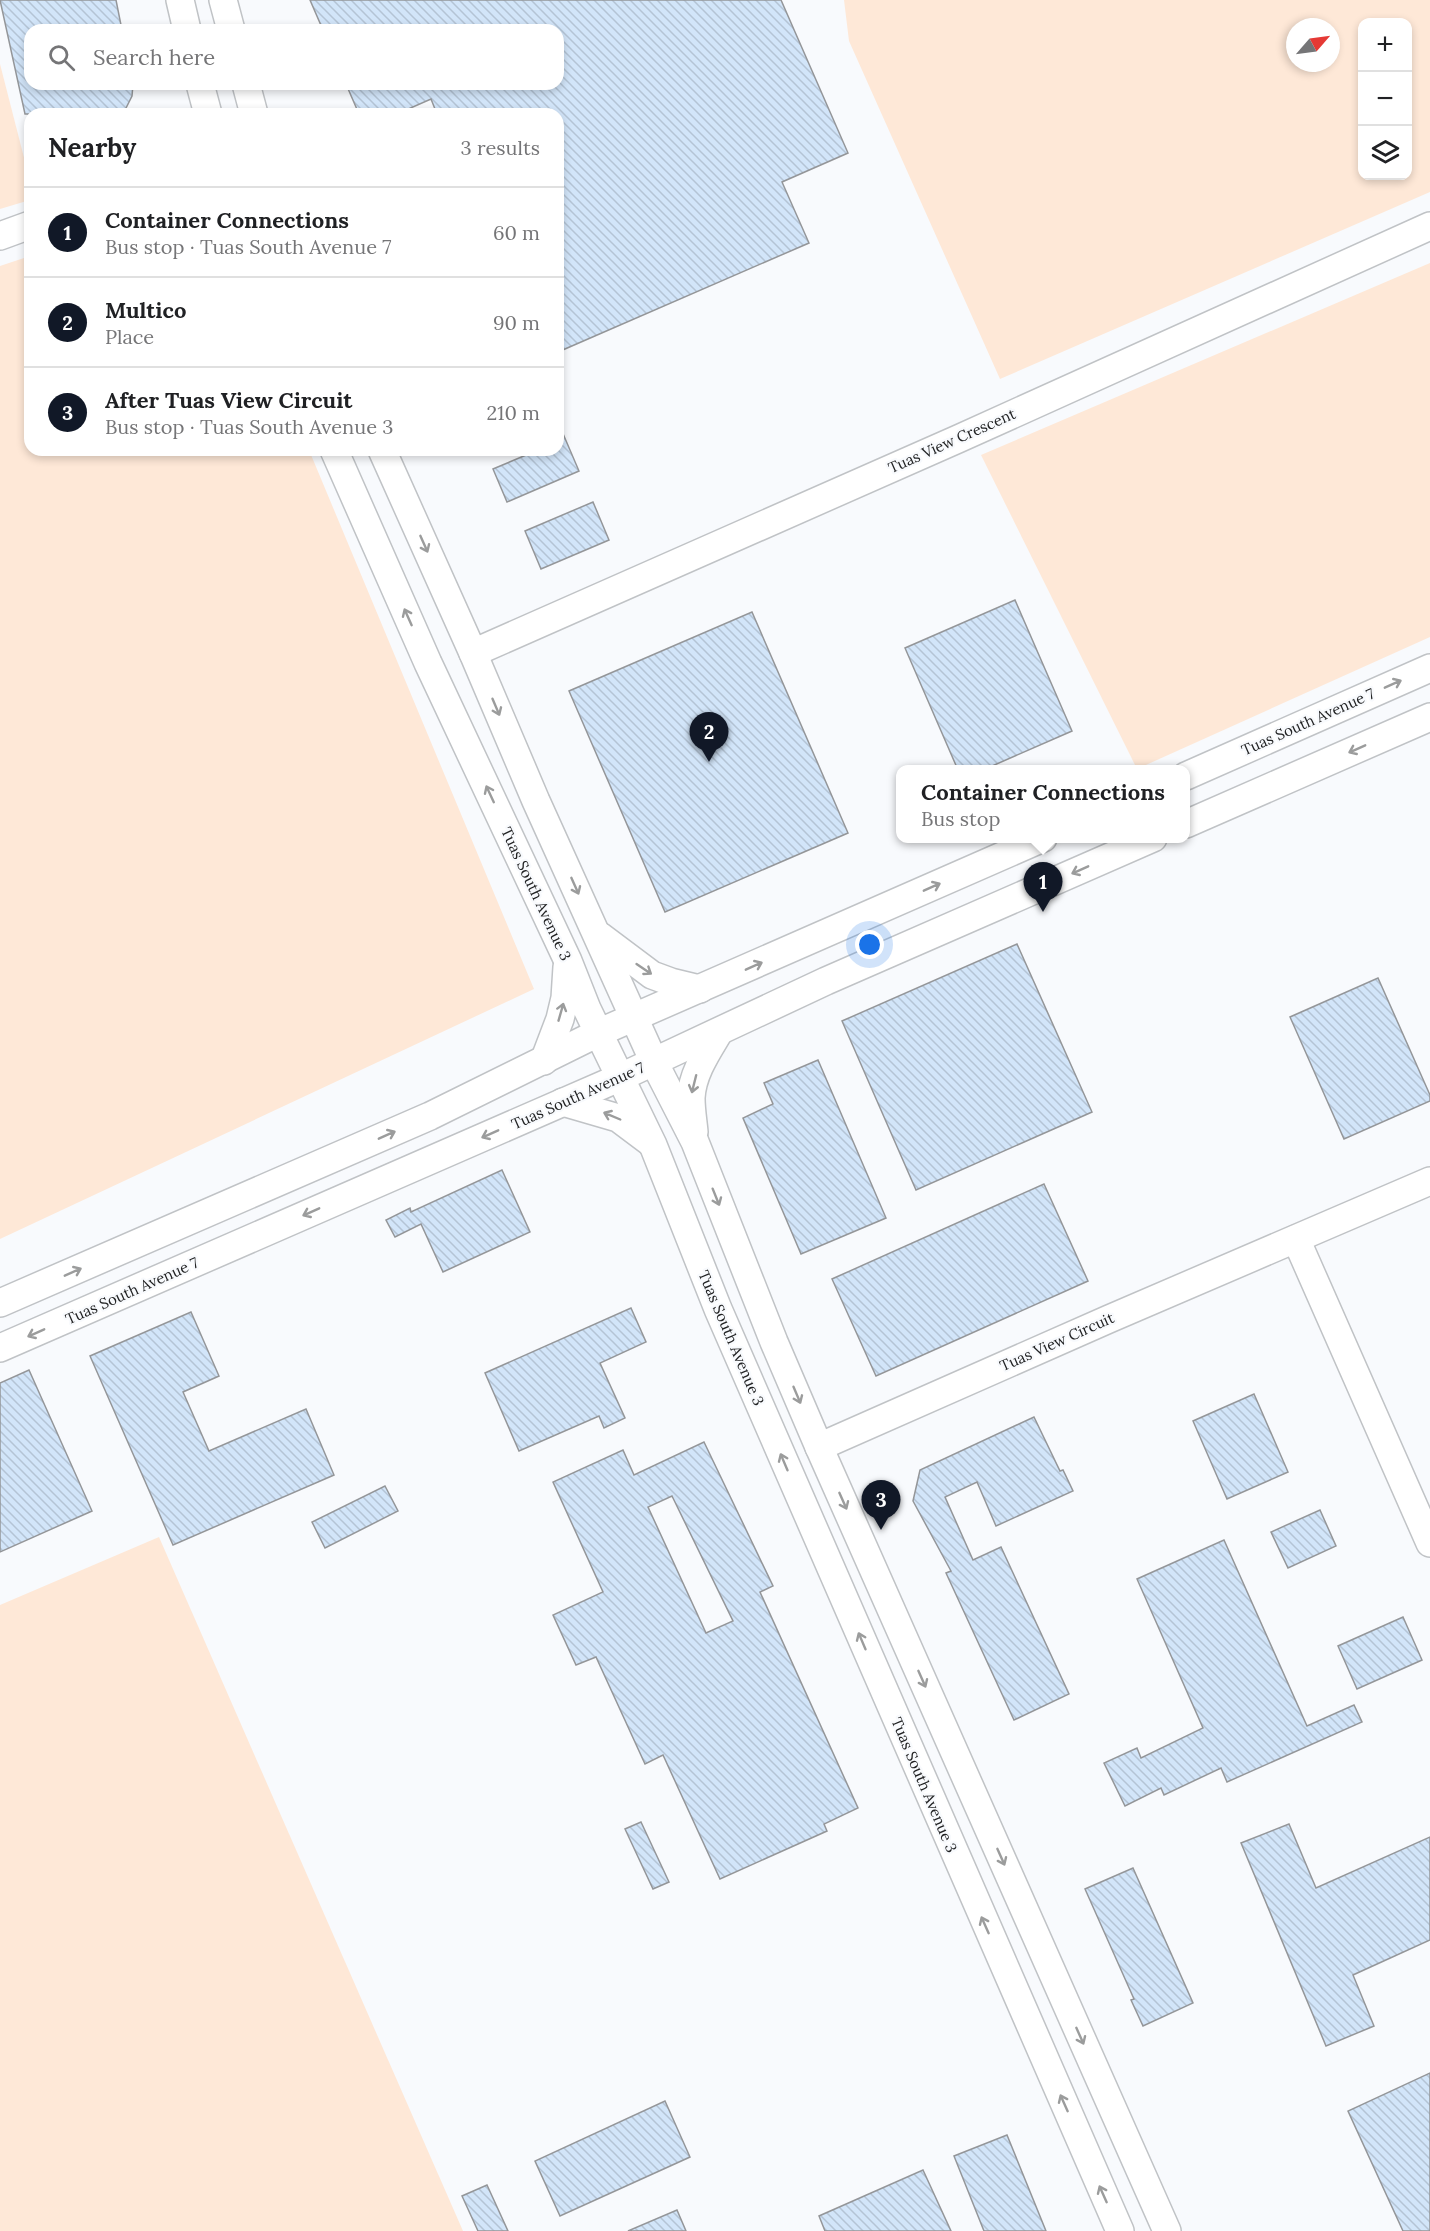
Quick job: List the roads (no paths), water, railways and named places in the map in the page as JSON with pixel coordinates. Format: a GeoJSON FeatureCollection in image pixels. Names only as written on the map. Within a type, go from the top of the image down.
{"type":"FeatureCollection","features":[{"type":"Feature","properties":{"kind":"street"},"geometry":{"type":"LineString","coordinates":[[180,0],[186,24]]}},
{"type":"Feature","properties":{"kind":"street"},"geometry":{"type":"LineString","coordinates":[[223,0],[229,24]]}},
{"type":"Feature","properties":{"kind":"street"},"geometry":{"type":"LineString","coordinates":[[248,90],[252,108]]}},
{"type":"Feature","properties":{"kind":"street","name":"Tuas View Crescent"},"geometry":{"type":"LineString","coordinates":[[473,653],[1430,226]]}},
{"type":"Feature","properties":{"kind":"street"},"geometry":{"type":"LineString","coordinates":[[0,236],[24,227]]}},
{"type":"Feature","properties":{"kind":"street","name":"Tuas South Avenue 3"},"geometry":{"type":"LineString","coordinates":[[337,456],[424,652],[568,961],[598,1033],[653,1145],[722,1319],[1120,2231]]}},
{"type":"Feature","properties":{"kind":"street"},"geometry":{"type":"LineString","coordinates":[[385,456],[536,801],[654,1062],[695,1142],[774,1342],[819,1447],[1167,2231]]}},
{"type":"Feature","properties":{"kind":"street","name":"Tuas South Avenue 7"},"geometry":{"type":"LineString","coordinates":[[1190,774],[1430,668]]}},
{"type":"Feature","properties":{"kind":"street"},"geometry":{"type":"LineString","coordinates":[[1190,822],[1430,717]]}},
{"type":"Feature","properties":{"kind":"street"},"geometry":{"type":"LineString","coordinates":[[0,1303],[430,1116],[598,1033],[1032,843]]}},
{"type":"Feature","properties":{"kind":"street","name":"Tuas South Avenue 7"},"geometry":{"type":"LineString","coordinates":[[0,1348],[621,1077],[826,981],[1142,843]]}},
{"type":"Feature","properties":{"kind":"street"},"geometry":{"type":"LineString","coordinates":[[597,934],[652,975],[700,989]]}},
{"type":"Feature","properties":{"kind":"street"},"geometry":{"type":"LineString","coordinates":[[544,1061],[562,1008],[568,961]]}},
{"type":"Feature","properties":{"kind":"street"},"geometry":{"type":"LineString","coordinates":[[695,1142],[691,1097],[702,1061],[718,1032]]}},
{"type":"Feature","properties":{"kind":"street"},"geometry":{"type":"LineString","coordinates":[[563,1102],[618,1118],[653,1145]]}},
{"type":"Feature","properties":{"kind":"street","name":"Tuas View Circuit"},"geometry":{"type":"LineString","coordinates":[[819,1447],[1108,1319],[1430,1181]]}},
{"type":"Feature","properties":{"kind":"street"},"geometry":{"type":"LineString","coordinates":[[1296,1239],[1430,1543]]}},
{"type":"Feature","properties":{"kind":"place","name":"Multico"},"geometry":{"type":"Point","coordinates":[709,762]}},
{"type":"Feature","properties":{"kind":"place","name":"Container Connections"},"geometry":{"type":"Point","coordinates":[1043,912]}},
{"type":"Feature","properties":{"kind":"place","name":"After Tuas View Circuit"},"geometry":{"type":"Point","coordinates":[881,1530]}}]}
